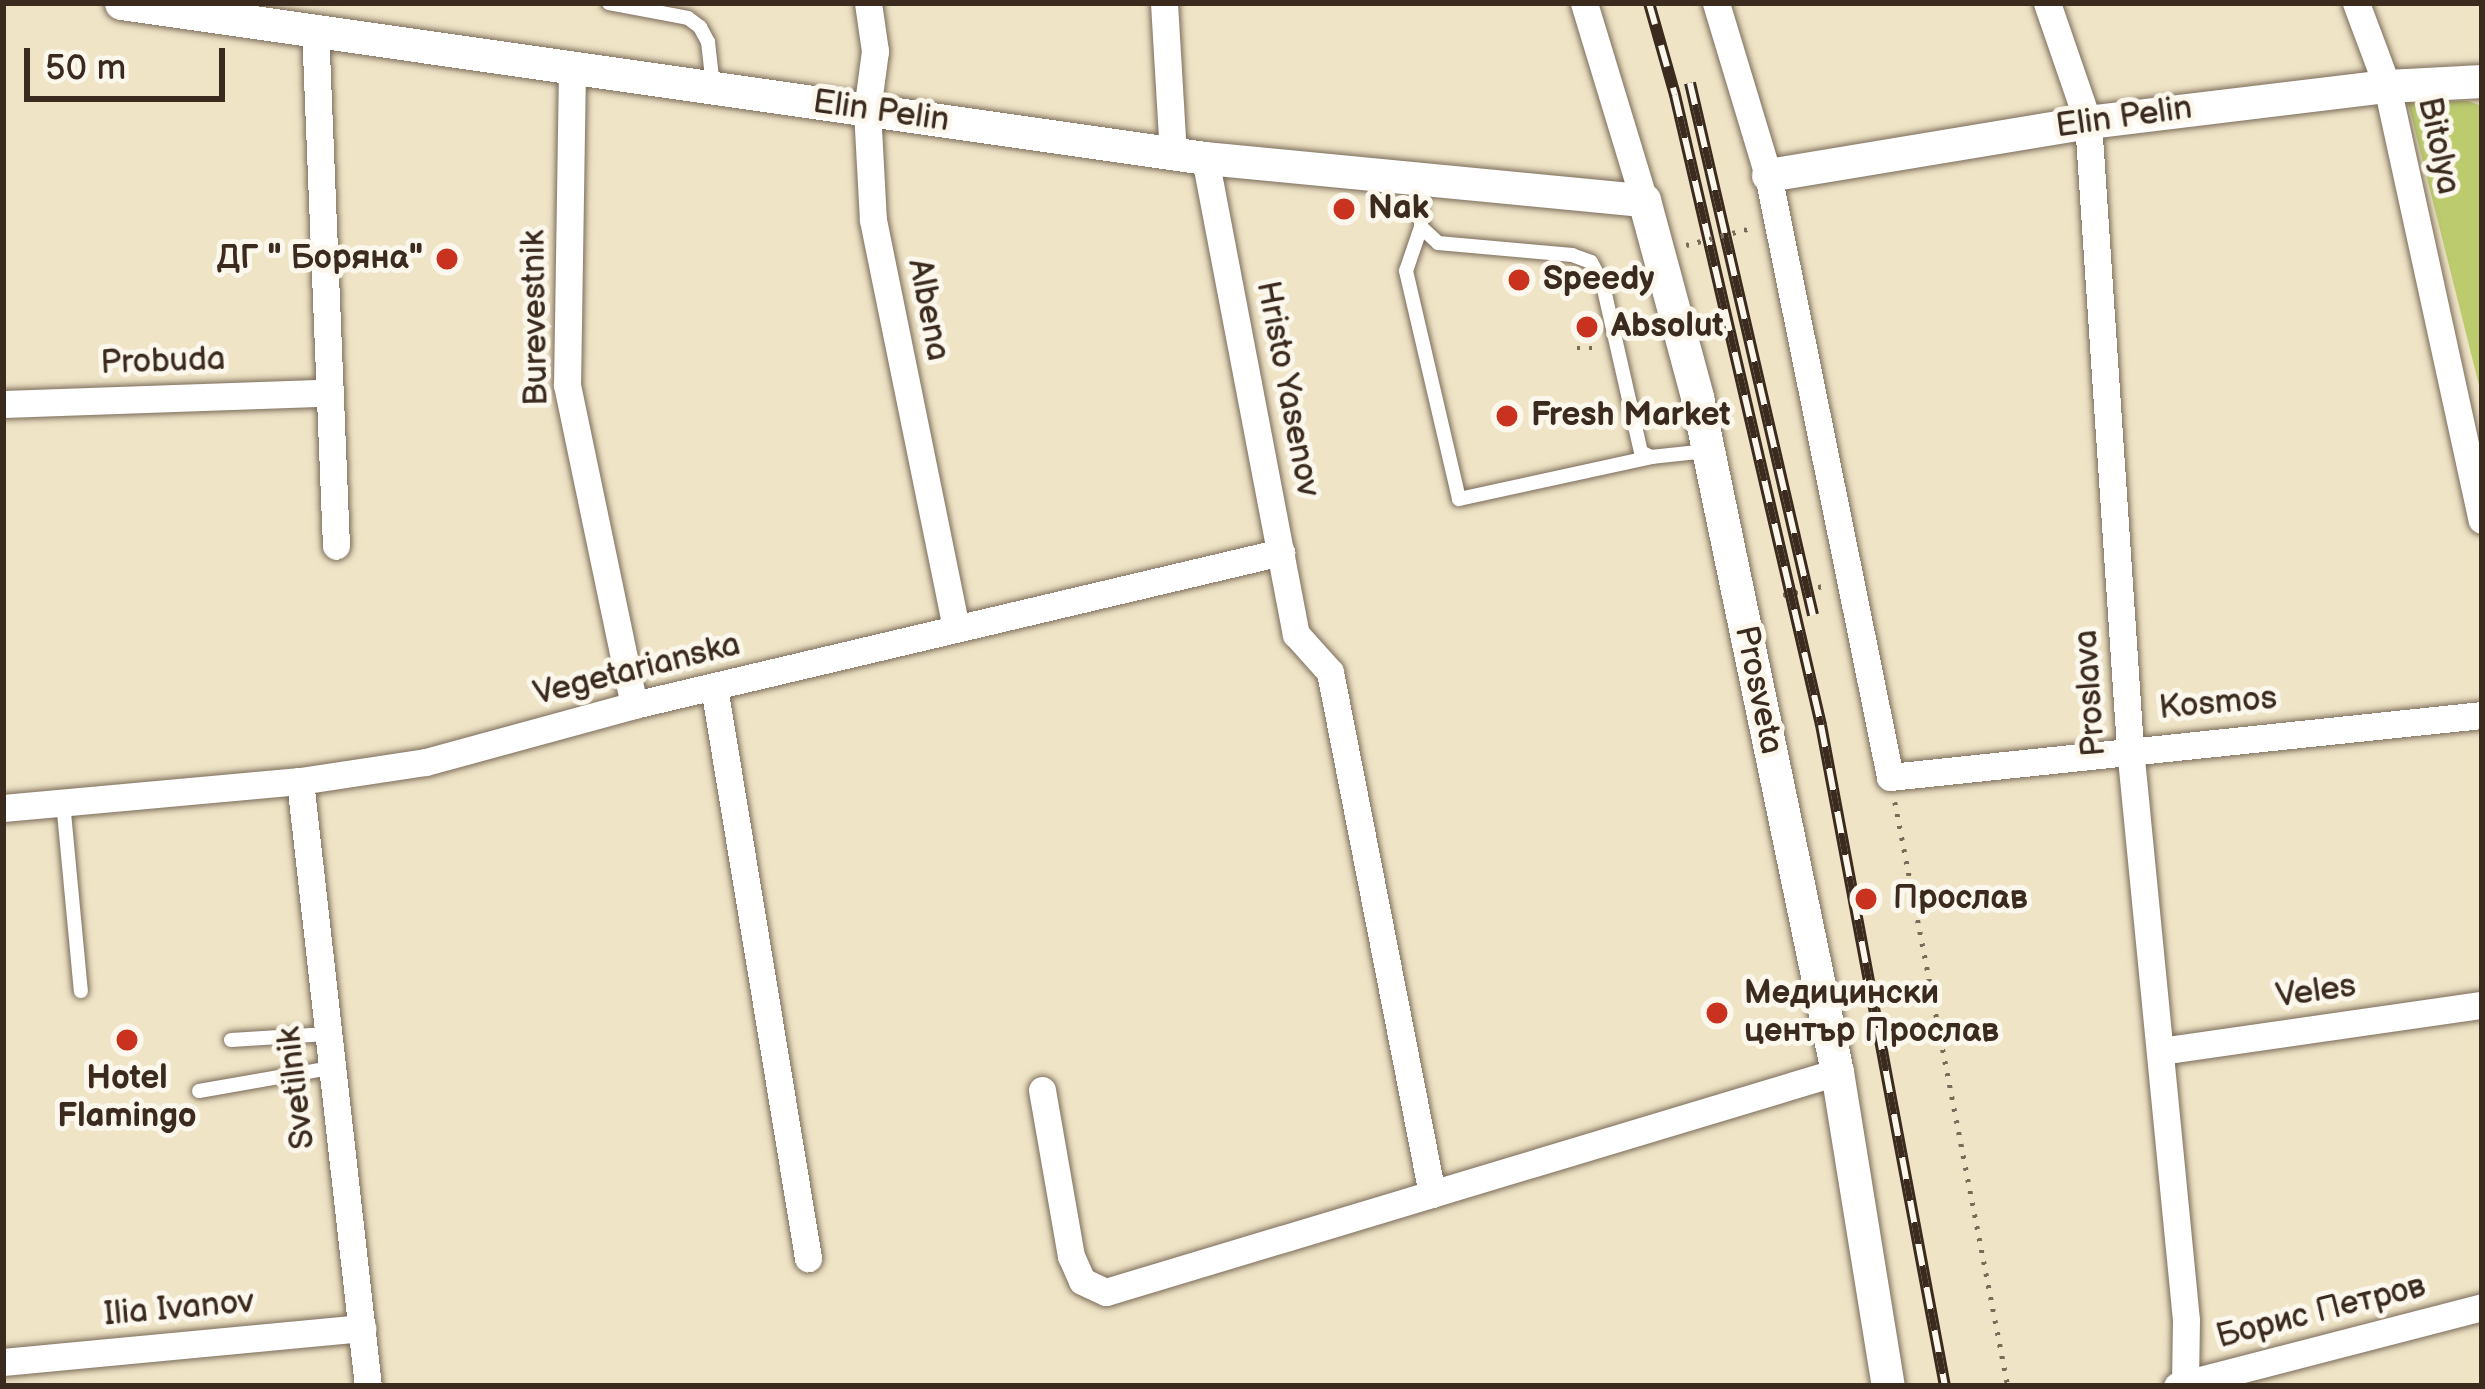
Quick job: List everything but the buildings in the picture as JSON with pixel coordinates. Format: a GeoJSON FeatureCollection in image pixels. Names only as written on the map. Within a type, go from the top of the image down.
{"type":"FeatureCollection","features":[{"type":"Feature","properties":{"kind":"street","name":"Elin Pelin"},"geometry":{"type":"LineString","coordinates":[[121,3],[1189,156],[1644,200]]}},
{"type":"Feature","properties":{"kind":"street","name":"Albena"},"geometry":{"type":"LineString","coordinates":[[868,3],[874,51],[867,110],[873,220],[956,628]]}},
{"type":"Feature","properties":{"kind":"street","name":"Hristo Yasenov"},"geometry":{"type":"LineString","coordinates":[[1164,3],[1189,156],[1296,634],[1330,672],[1432,1194]]}},
{"type":"Feature","properties":{"kind":"street","name":"Prosveta"},"geometry":{"type":"LineString","coordinates":[[1584,3],[1644,200],[1708,451],[1838,1072],[1888,1386]]}},
{"type":"Feature","properties":{"kind":"street"},"geometry":{"type":"LineString","coordinates":[[1716,3],[1768,175],[1890,777]]}},
{"type":"Feature","properties":{"kind":"street","name":"Proslava"},"geometry":{"type":"LineString","coordinates":[[2047,3],[2087,122],[2130,748],[2186,1320],[2181,1385]]}},
{"type":"Feature","properties":{"kind":"street","name":"Bitolya"},"geometry":{"type":"LineString","coordinates":[[2356,3],[2387,86],[2482,520]]}},
{"type":"Feature","properties":{"kind":"street"},"geometry":{"type":"LineString","coordinates":[[315,28],[326,393],[336,546]]}},
{"type":"Feature","properties":{"kind":"street","name":"Burevestnik"},"geometry":{"type":"LineString","coordinates":[[572,68],[567,385],[634,705]]}},
{"type":"Feature","properties":{"kind":"street","name":"Elin Pelin"},"geometry":{"type":"LineString","coordinates":[[1768,175],[2087,122],[2387,86],[2482,81]]}},
{"type":"Feature","properties":{"kind":"street","name":"Probuda"},"geometry":{"type":"LineString","coordinates":[[3,404],[326,393]]}},
{"type":"Feature","properties":{"kind":"street","name":"Vegetarianska"},"geometry":{"type":"LineString","coordinates":[[3,808],[300,781],[427,763],[634,705],[1281,552]]}},
{"type":"Feature","properties":{"kind":"street"},"geometry":{"type":"LineString","coordinates":[[714,687],[808,1258]]}},
{"type":"Feature","properties":{"kind":"street","name":"Kosmos"},"geometry":{"type":"LineString","coordinates":[[1890,777],[2130,748],[2482,716]]}},
{"type":"Feature","properties":{"kind":"street","name":"Svetilnik"},"geometry":{"type":"LineString","coordinates":[[300,781],[368,1386]]}},
{"type":"Feature","properties":{"kind":"street","name":"Veles"},"geometry":{"type":"LineString","coordinates":[[2161,1051],[2482,1005]]}},
{"type":"Feature","properties":{"kind":"street"},"geometry":{"type":"LineString","coordinates":[[1042,1090],[1071,1256],[1082,1281],[1106,1292],[1838,1072]]}},
{"type":"Feature","properties":{"kind":"street","name":"Борис Петров"},"geometry":{"type":"LineString","coordinates":[[2181,1385],[2482,1307]]}},
{"type":"Feature","properties":{"kind":"street","name":"Ilia Ivanov"},"geometry":{"type":"LineString","coordinates":[[3,1362],[362,1328]]}},
{"type":"Feature","properties":{"kind":"lane"},"geometry":{"type":"LineString","coordinates":[[609,3],[688,17],[708,42],[713,88]]}},
{"type":"Feature","properties":{"kind":"lane"},"geometry":{"type":"LineString","coordinates":[[1420,179],[1421,226],[1406,271],[1459,499],[1651,458],[1708,451]]}},
{"type":"Feature","properties":{"kind":"lane"},"geometry":{"type":"LineString","coordinates":[[1421,226],[1438,244],[1591,262],[1603,285],[1636,440],[1651,458]]}},
{"type":"Feature","properties":{"kind":"lane"},"geometry":{"type":"LineString","coordinates":[[63,802],[81,992]]}},
{"type":"Feature","properties":{"kind":"lane"},"geometry":{"type":"LineString","coordinates":[[231,1040],[327,1034]]}},
{"type":"Feature","properties":{"kind":"lane"},"geometry":{"type":"LineString","coordinates":[[199,1091],[331,1068]]}},
{"type":"Feature","properties":{"kind":"path"},"geometry":{"type":"LineString","coordinates":[[1686,245],[1755,227]]}},
{"type":"Feature","properties":{"kind":"path"},"geometry":{"type":"LineString","coordinates":[[1783,595],[1823,586]]}},
{"type":"Feature","properties":{"kind":"path"},"geometry":{"type":"LineString","coordinates":[[1890,777],[2008,1386]]}},
{"type":"Feature","properties":{"kind":"green space"},"geometry":{"type":"Polygon","coordinates":[[[2468,101],[2482,106],[2482,397],[2408,102],[2468,101]]]}},
{"type":"Feature","properties":{"kind":"railway"},"geometry":{"type":"LineString","coordinates":[[1649,3],[1675,95],[1821,725],[1945,1386]]}},
{"type":"Feature","properties":{"kind":"railway"},"geometry":{"type":"LineString","coordinates":[[1690,83],[1813,615]]}},
{"type":"Feature","properties":{"kind":"place","name":"Nak"},"geometry":{"type":"Point","coordinates":[1344,209]}},
{"type":"Feature","properties":{"kind":"place","name":"ДГ \" Боряна\""},"geometry":{"type":"Point","coordinates":[447,259]}},
{"type":"Feature","properties":{"kind":"place","name":"Speedy"},"geometry":{"type":"Point","coordinates":[1519,280]}},
{"type":"Feature","properties":{"kind":"place","name":"Absolut"},"geometry":{"type":"Point","coordinates":[1587,327]}},
{"type":"Feature","properties":{"kind":"place","name":"Fresh Market"},"geometry":{"type":"Point","coordinates":[1507,416]}},
{"type":"Feature","properties":{"kind":"place","name":"Прослав"},"geometry":{"type":"Point","coordinates":[1866,899]}},
{"type":"Feature","properties":{"kind":"place","name":"Медицински център Прослав"},"geometry":{"type":"Point","coordinates":[1717,1013]}},
{"type":"Feature","properties":{"kind":"place","name":"Hotel Flamingo"},"geometry":{"type":"Point","coordinates":[127,1040]}}]}
